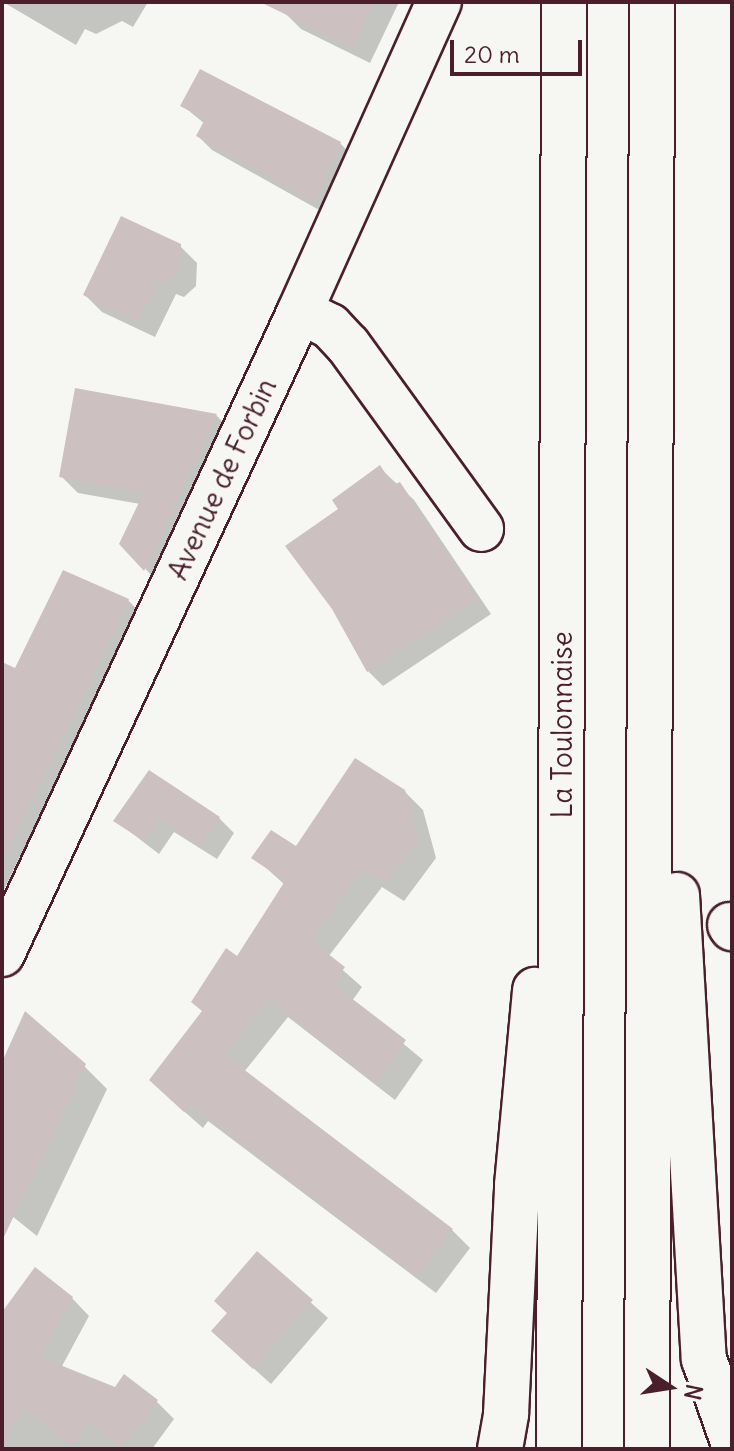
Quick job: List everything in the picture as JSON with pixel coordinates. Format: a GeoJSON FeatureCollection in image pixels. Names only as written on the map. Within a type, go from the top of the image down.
{"type":"FeatureCollection","features":[{"type":"Feature","properties":{"kind":"main road","name":"Avenue de Forbin"},"geometry":{"type":"LineString","coordinates":[[2,954],[300,311],[439,2]]}},
{"type":"Feature","properties":{"kind":"main road","name":"La Toulonnaise"},"geometry":{"type":"LineString","coordinates":[[559,1449],[564,2]]}},
{"type":"Feature","properties":{"kind":"main road"},"geometry":{"type":"LineString","coordinates":[[647,1449],[652,2]]}},
{"type":"Feature","properties":{"kind":"main road"},"geometry":{"type":"LineString","coordinates":[[300,311],[330,326],[348,345],[481,529]]}},
{"type":"Feature","properties":{"kind":"main road"},"geometry":{"type":"LineString","coordinates":[[650,405],[704,1359],[732,1439]]}},
{"type":"Feature","properties":{"kind":"main road"},"geometry":{"type":"LineString","coordinates":[[500,1449],[506,1414],[517,1185],[562,692]]}},
{"type":"Feature","properties":{"kind":"building"},"geometry":{"type":"Polygon","coordinates":[[[260,2],[375,2],[353,47],[260,2]]]}},
{"type":"Feature","properties":{"kind":"building"},"geometry":{"type":"Polygon","coordinates":[[[200,69],[341,142],[314,202],[196,136],[205,119],[180,106],[200,69]]]}},
{"type":"Feature","properties":{"kind":"building"},"geometry":{"type":"Polygon","coordinates":[[[121,216],[181,244],[180,269],[166,282],[159,279],[138,322],[83,295],[121,216]]]}},
{"type":"Feature","properties":{"kind":"building"},"geometry":{"type":"Polygon","coordinates":[[[75,388],[217,414],[144,571],[119,544],[144,492],[59,477],[75,388]]]}},
{"type":"Feature","properties":{"kind":"building"},"geometry":{"type":"Polygon","coordinates":[[[380,465],[393,485],[400,482],[478,599],[367,672],[332,609],[285,546],[338,509],[332,500],[380,465]]]}},
{"type":"Feature","properties":{"kind":"building"},"geometry":{"type":"Polygon","coordinates":[[[63,570],[129,599],[2,862],[2,662],[15,668],[63,570]]]}},
{"type":"Feature","properties":{"kind":"building"},"geometry":{"type":"Polygon","coordinates":[[[355,758],[405,790],[419,839],[385,884],[363,870],[310,940],[345,967],[333,984],[406,1040],[376,1083],[269,1000],[225,1055],[453,1229],[417,1277],[189,1104],[184,1112],[149,1080],[202,1011],[191,1002],[226,948],[237,956],[285,881],[251,858],[271,830],[296,846],[355,758]]]}},
{"type":"Feature","properties":{"kind":"building"},"geometry":{"type":"Polygon","coordinates":[[[149,770],[220,817],[201,846],[159,819],[144,841],[113,821],[149,770]]]}},
{"type":"Feature","properties":{"kind":"building"},"geometry":{"type":"Polygon","coordinates":[[[25,1011],[86,1064],[2,1241],[2,1062],[25,1011]]]}},
{"type":"Feature","properties":{"kind":"building"},"geometry":{"type":"Polygon","coordinates":[[[257,1251],[313,1300],[253,1369],[211,1331],[227,1313],[214,1301],[257,1251]]]}},
{"type":"Feature","properties":{"kind":"building"},"geometry":{"type":"Polygon","coordinates":[[[35,1267],[73,1297],[40,1357],[115,1387],[124,1374],[158,1400],[122,1448],[89,1422],[71,1446],[24,1407],[2,1447],[2,1312],[35,1267]]]}}]}
